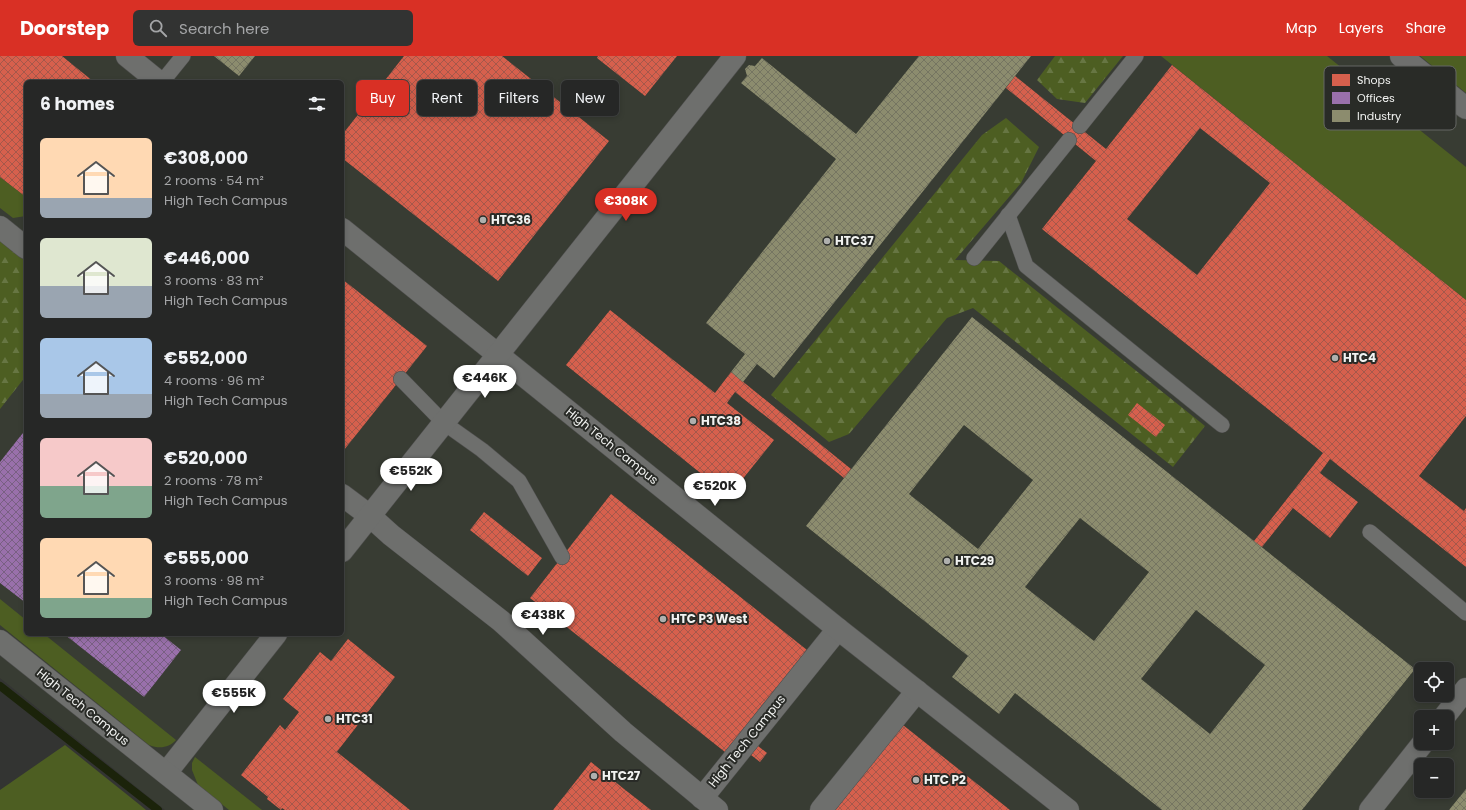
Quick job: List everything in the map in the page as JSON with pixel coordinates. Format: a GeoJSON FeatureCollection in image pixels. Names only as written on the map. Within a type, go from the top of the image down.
{"type":"FeatureCollection","features":[{"type":"Feature","properties":{"kind":"street"},"geometry":{"type":"LineString","coordinates":[[127,56],[157,80]]}},
{"type":"Feature","properties":{"kind":"street"},"geometry":{"type":"LineString","coordinates":[[344,548],[735,56]]}},
{"type":"Feature","properties":{"kind":"street"},"geometry":{"type":"LineString","coordinates":[[1401,56],[1414,66]]}},
{"type":"Feature","properties":{"kind":"street"},"geometry":{"type":"LineString","coordinates":[[1456,100],[1466,108]]}},
{"type":"Feature","properties":{"kind":"street"},"geometry":{"type":"LineString","coordinates":[[0,227],[24,246]]}},
{"type":"Feature","properties":{"kind":"street","name":"High Tech Campus"},"geometry":{"type":"LineString","coordinates":[[344,231],[838,629],[1068,810]]}},
{"type":"Feature","properties":{"kind":"street","name":"High Tech Campus"},"geometry":{"type":"LineString","coordinates":[[344,497],[370,516],[501,622],[623,732],[710,804],[838,629]]}},
{"type":"Feature","properties":{"kind":"street"},"geometry":{"type":"LineString","coordinates":[[166,773],[274,636]]}},
{"type":"Feature","properties":{"kind":"street","name":"High Tech Campus"},"geometry":{"type":"LineString","coordinates":[[0,641],[212,810]]}},
{"type":"Feature","properties":{"kind":"street"},"geometry":{"type":"LineString","coordinates":[[1450,710],[1466,689]]}},
{"type":"Feature","properties":{"kind":"street"},"geometry":{"type":"LineString","coordinates":[[821,810],[917,691]]}},
{"type":"Feature","properties":{"kind":"street"},"geometry":{"type":"LineString","coordinates":[[1370,810],[1417,750]]}},
{"type":"Feature","properties":{"kind":"lane"},"geometry":{"type":"LineString","coordinates":[[164,80],[183,56]]}},
{"type":"Feature","properties":{"kind":"lane"},"geometry":{"type":"LineString","coordinates":[[1080,126],[1136,56]]}},
{"type":"Feature","properties":{"kind":"lane"},"geometry":{"type":"LineString","coordinates":[[974,258],[1069,140]]}},
{"type":"Feature","properties":{"kind":"lane"},"geometry":{"type":"LineString","coordinates":[[1008,215],[1026,266],[1222,425]]}},
{"type":"Feature","properties":{"kind":"lane"},"geometry":{"type":"LineString","coordinates":[[400,379],[444,423],[482,450],[519,481],[562,557]]}},
{"type":"Feature","properties":{"kind":"lane"},"geometry":{"type":"LineString","coordinates":[[1370,532],[1466,613]]}},
{"type":"Feature","properties":{"kind":"shaded area"},"geometry":{"type":"Polygon","coordinates":[[[0,56],[1466,56],[1466,810],[165,810],[0,678],[0,56]]]}},
{"type":"Feature","properties":{"kind":"green space"},"geometry":{"type":"Polygon","coordinates":[[[1055,56],[1123,56],[1085,103],[1057,99],[1037,80],[1055,56]]]}},
{"type":"Feature","properties":{"kind":"green space"},"geometry":{"type":"Polygon","coordinates":[[[1161,56],[1327,56],[1340,66],[1324,66],[1324,130],[1420,130],[1466,167],[1466,300],[1161,56]]]}},
{"type":"Feature","properties":{"kind":"green space"},"geometry":{"type":"Polygon","coordinates":[[[1420,56],[1466,56],[1466,93],[1456,85],[1456,66],[1432,66],[1420,56]]]}},
{"type":"Feature","properties":{"kind":"green space"},"geometry":{"type":"Polygon","coordinates":[[[1006,118],[1039,147],[1021,183],[955,260],[999,261],[1205,426],[1173,467],[973,308],[947,318],[849,434],[829,442],[771,395],[982,135],[1006,118]]]}},
{"type":"Feature","properties":{"kind":"green space"},"geometry":{"type":"Polygon","coordinates":[[[0,177],[24,195],[24,216],[13,218],[0,208],[0,177]]]}},
{"type":"Feature","properties":{"kind":"green space"},"geometry":{"type":"Polygon","coordinates":[[[0,240],[24,259],[24,379],[0,409],[0,240]]]}},
{"type":"Feature","properties":{"kind":"green space"},"geometry":{"type":"Polygon","coordinates":[[[0,599],[24,618],[24,636],[46,636],[176,740],[170,745],[164,747],[149,745],[0,625],[0,599]]]}},
{"type":"Feature","properties":{"kind":"green space"},"geometry":{"type":"Polygon","coordinates":[[[65,745],[146,810],[0,810],[0,790],[65,745]]]}},
{"type":"Feature","properties":{"kind":"green space"},"geometry":{"type":"Polygon","coordinates":[[[195,757],[262,810],[229,810],[198,785],[192,770],[192,763],[195,757]]]}},
{"type":"Feature","properties":{"kind":"building: Shops"},"geometry":{"type":"Polygon","coordinates":[[[0,56],[62,56],[92,80],[24,80],[24,195],[0,177],[0,56]]]}},
{"type":"Feature","properties":{"kind":"building: Shops","name":"HTC36"},"geometry":{"type":"Polygon","coordinates":[[[404,56],[502,56],[532,80],[485,80],[485,116],[553,116],[553,97],[561,103],[561,116],[578,116],[609,141],[498,281],[344,160],[344,132],[357,116],[409,116],[409,80],[385,80],[404,56]]]}},
{"type":"Feature","properties":{"kind":"building: Shops"},"geometry":{"type":"Polygon","coordinates":[[[598,56],[677,56],[645,96],[597,58],[598,56]]]}},
{"type":"Feature","properties":{"kind":"building: Shops","name":"HTC4"},"geometry":{"type":"Polygon","coordinates":[[[1172,65],[1466,300],[1466,416],[1419,476],[1464,511],[1466,508],[1466,567],[1330,459],[1320,473],[1358,502],[1330,538],[1293,508],[1262,547],[1254,541],[1323,453],[1042,229],[1096,161],[1006,88],[1015,76],[1106,149],[1172,65]],[[1200,128],[1127,219],[1197,275],[1270,183],[1200,128]]]}},
{"type":"Feature","properties":{"kind":"building: Shops"},"geometry":{"type":"Polygon","coordinates":[[[344,281],[427,346],[344,450],[344,281]]]}},
{"type":"Feature","properties":{"kind":"building: Shops","name":"HTC38"},"geometry":{"type":"Polygon","coordinates":[[[610,310],[715,393],[731,372],[851,469],[844,478],[735,392],[727,403],[774,440],[729,496],[566,365],[610,310]]]}},
{"type":"Feature","properties":{"kind":"building: Shops"},"geometry":{"type":"Polygon","coordinates":[[[1137,403],[1165,425],[1156,437],[1128,415],[1137,403]]]}},
{"type":"Feature","properties":{"kind":"building: Shops","name":"HTC P3 West"},"geometry":{"type":"Polygon","coordinates":[[[611,494],[807,650],[725,752],[530,598],[611,494]]]}},
{"type":"Feature","properties":{"kind":"building: Shops"},"geometry":{"type":"Polygon","coordinates":[[[484,512],[542,558],[528,576],[470,530],[484,512]]]}},
{"type":"Feature","properties":{"kind":"building: Shops","name":"HTC31"},"geometry":{"type":"Polygon","coordinates":[[[348,639],[395,677],[336,753],[337,752],[410,810],[285,810],[282,808],[281,810],[267,799],[268,797],[241,775],[280,725],[285,730],[299,712],[283,699],[320,652],[331,661],[348,639]]]}},
{"type":"Feature","properties":{"kind":"building: Shops","name":"HTC P2"},"geometry":{"type":"Polygon","coordinates":[[[903,725],[1010,810],[835,810],[903,725]]]}},
{"type":"Feature","properties":{"kind":"building: Shops"},"geometry":{"type":"Polygon","coordinates":[[[758,746],[767,753],[760,762],[751,755],[758,746]]]}},
{"type":"Feature","properties":{"kind":"building: Shops","name":"HTC27"},"geometry":{"type":"Polygon","coordinates":[[[591,762],[624,789],[651,810],[553,810],[591,762]]]}},
{"type":"Feature","properties":{"kind":"building: Offices"},"geometry":{"type":"Polygon","coordinates":[[[24,432],[24,601],[0,583],[0,462],[24,432]]]}},
{"type":"Feature","properties":{"kind":"building: Offices"},"geometry":{"type":"Polygon","coordinates":[[[67,636],[164,636],[181,650],[144,697],[67,636]]]}},
{"type":"Feature","properties":{"kind":"building: Industry"},"geometry":{"type":"Polygon","coordinates":[[[214,56],[255,56],[239,76],[214,56]]]}},
{"type":"Feature","properties":{"kind":"building: Industry","name":"HTC37"},"geometry":{"type":"Polygon","coordinates":[[[919,56],[1031,56],[774,378],[757,364],[743,382],[731,372],[745,354],[706,323],[836,159],[741,83],[747,76],[745,69],[749,65],[755,66],[762,58],[856,134],[919,56]]]}},
{"type":"Feature","properties":{"kind":"building: Industry","name":"HTC29"},"geometry":{"type":"Polygon","coordinates":[[[972,317],[1414,668],[1414,670],[1302,810],[1162,810],[1015,693],[999,714],[952,677],[968,656],[806,526],[972,317]],[[964,425],[909,494],[978,549],[1033,480],[964,425]],[[1080,518],[1025,587],[1094,641],[1149,572],[1080,518]],[[1196,610],[1141,679],[1210,734],[1265,665],[1196,610]]]}},
{"type":"Feature","properties":{"kind":"building: Industry"},"geometry":{"type":"Polygon","coordinates":[[[1466,789],[1466,810],[1449,810],[1466,789]]]}},
{"type":"Feature","properties":{"kind":"waterway"},"geometry":{"type":"LineString","coordinates":[[0,686],[158,810]]}},
{"type":"Feature","properties":{"kind":"place","name":"HTC36"},"geometry":{"type":"Point","coordinates":[483,220]}},
{"type":"Feature","properties":{"kind":"place","name":"HTC37"},"geometry":{"type":"Point","coordinates":[827,241]}},
{"type":"Feature","properties":{"kind":"place","name":"HTC4"},"geometry":{"type":"Point","coordinates":[1335,358]}},
{"type":"Feature","properties":{"kind":"place","name":"HTC38"},"geometry":{"type":"Point","coordinates":[693,421]}},
{"type":"Feature","properties":{"kind":"place","name":"HTC29"},"geometry":{"type":"Point","coordinates":[947,561]}},
{"type":"Feature","properties":{"kind":"place","name":"HTC P3 West"},"geometry":{"type":"Point","coordinates":[663,619]}},
{"type":"Feature","properties":{"kind":"place","name":"HTC31"},"geometry":{"type":"Point","coordinates":[328,719]}},
{"type":"Feature","properties":{"kind":"place","name":"HTC27"},"geometry":{"type":"Point","coordinates":[594,776]}},
{"type":"Feature","properties":{"kind":"place","name":"HTC P2"},"geometry":{"type":"Point","coordinates":[916,780]}}]}
